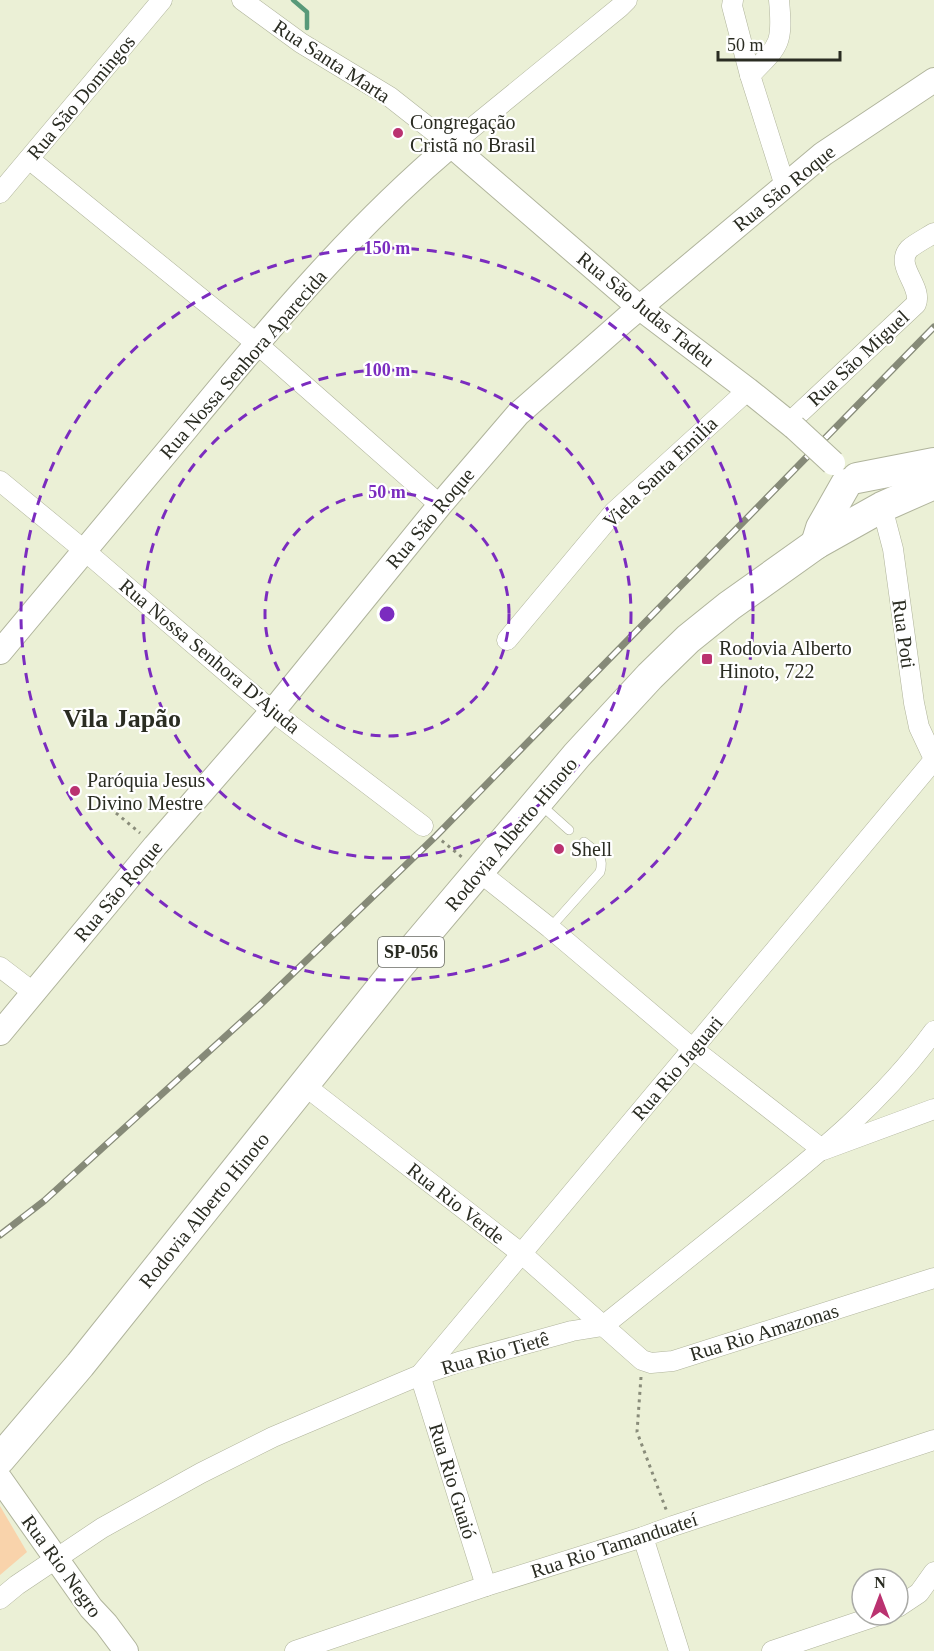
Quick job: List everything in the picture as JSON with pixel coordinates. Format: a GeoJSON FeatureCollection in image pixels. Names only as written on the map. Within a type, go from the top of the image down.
{"type":"FeatureCollection","features":[{"type":"Feature","properties":{"kind":"main road"},"geometry":{"type":"LineString","coordinates":[[816,544],[844,474],[934,463]]}},
{"type":"Feature","properties":{"kind":"main road","name":"Rodovia Alberto Hinoto"},"geometry":{"type":"LineString","coordinates":[[0,1459],[80,1365],[398,967],[601,729],[688,639],[729,606],[816,544],[872,512],[934,484]]}},
{"type":"Feature","properties":{"kind":"street","name":"Rua São Domingos"},"geometry":{"type":"LineString","coordinates":[[0,193],[162,0]]}},
{"type":"Feature","properties":{"kind":"street","name":"Rua Santa Marta"},"geometry":{"type":"LineString","coordinates":[[242,0],[301,43],[390,96],[451,145]]}},
{"type":"Feature","properties":{"kind":"street"},"geometry":{"type":"LineString","coordinates":[[733,0],[732,6],[750,75],[785,186]]}},
{"type":"Feature","properties":{"kind":"street"},"geometry":{"type":"LineString","coordinates":[[750,75],[778,44],[781,23],[779,0]]}},
{"type":"Feature","properties":{"kind":"street","name":"Rua Nossa Senhora Aparecida"},"geometry":{"type":"LineString","coordinates":[[0,652],[256,344],[368,220],[413,178],[619,2]]}},
{"type":"Feature","properties":{"kind":"street","name":"Rua São Roque"},"geometry":{"type":"LineString","coordinates":[[0,1034],[518,414],[823,154],[934,80]]}},
{"type":"Feature","properties":{"kind":"street","name":"Rua São Judas Tadeu"},"geometry":{"type":"LineString","coordinates":[[451,145],[640,308],[791,425],[844,474],[875,493],[872,512]]}},
{"type":"Feature","properties":{"kind":"street"},"geometry":{"type":"LineString","coordinates":[[29,159],[256,344],[440,505]]}},
{"type":"Feature","properties":{"kind":"street","name":"Rua São Miguel"},"geometry":{"type":"LineString","coordinates":[[791,425],[916,304],[918,295],[905,260],[910,249],[934,233]]}},
{"type":"Feature","properties":{"kind":"street","name":"Viela Santa Emilia"},"geometry":{"type":"LineString","coordinates":[[507,639],[614,512],[747,390]]}},
{"type":"Feature","properties":{"kind":"street","name":"Rua Nossa Senhora D'Ajuda"},"geometry":{"type":"LineString","coordinates":[[0,481],[272,711],[423,826]]}},
{"type":"Feature","properties":{"kind":"street","name":"Rua Poti"},"geometry":{"type":"LineString","coordinates":[[872,512],[893,549],[914,703],[919,728],[934,760]]}},
{"type":"Feature","properties":{"kind":"street","name":"Rua Rio Jaguari"},"geometry":{"type":"LineString","coordinates":[[420,1376],[934,760]]}},
{"type":"Feature","properties":{"kind":"street"},"geometry":{"type":"LineString","coordinates":[[478,871],[550,928],[693,1049],[823,1150],[934,1109]]}},
{"type":"Feature","properties":{"kind":"street"},"geometry":{"type":"LineString","coordinates":[[0,967],[34,993]]}},
{"type":"Feature","properties":{"kind":"street","name":"Rua Rio Tietê"},"geometry":{"type":"LineString","coordinates":[[0,1599],[102,1528],[273,1437],[459,1362],[603,1326],[823,1150],[910,1064],[934,1031]]}},
{"type":"Feature","properties":{"kind":"street","name":"Rua Rio Verde"},"geometry":{"type":"LineString","coordinates":[[304,1084],[522,1254],[603,1326]]}},
{"type":"Feature","properties":{"kind":"street","name":"Rua Rio Amazonas"},"geometry":{"type":"LineString","coordinates":[[642,1360],[651,1363],[673,1361],[934,1278]]}},
{"type":"Feature","properties":{"kind":"street"},"geometry":{"type":"LineString","coordinates":[[603,1326],[642,1360]]}},
{"type":"Feature","properties":{"kind":"street","name":"Rua Rio Guaió"},"geometry":{"type":"LineString","coordinates":[[420,1376],[486,1586]]}},
{"type":"Feature","properties":{"kind":"street","name":"Rua Rio Tamanduateí"},"geometry":{"type":"LineString","coordinates":[[295,1651],[486,1586],[644,1537],[934,1440]]}},
{"type":"Feature","properties":{"kind":"street","name":"Rua Rio Negro"},"geometry":{"type":"LineString","coordinates":[[0,1479],[90,1608],[106,1624],[126,1651]]}},
{"type":"Feature","properties":{"kind":"street"},"geometry":{"type":"LineString","coordinates":[[644,1537],[679,1651]]}},
{"type":"Feature","properties":{"kind":"street"},"geometry":{"type":"LineString","coordinates":[[910,1599],[919,1593],[934,1572]]}},
{"type":"Feature","properties":{"kind":"street"},"geometry":{"type":"LineString","coordinates":[[772,1651],[850,1625]]}},
{"type":"Feature","properties":{"kind":"lane"},"geometry":{"type":"LineString","coordinates":[[537,802],[569,830]]}},
{"type":"Feature","properties":{"kind":"lane"},"geometry":{"type":"LineString","coordinates":[[550,928],[600,872],[603,864],[600,855],[584,842]]}},
{"type":"Feature","properties":{"kind":"path"},"geometry":{"type":"LineString","coordinates":[[116,813],[155,846]]}},
{"type":"Feature","properties":{"kind":"path"},"geometry":{"type":"LineString","coordinates":[[423,826],[478,871]]}},
{"type":"Feature","properties":{"kind":"path"},"geometry":{"type":"LineString","coordinates":[[642,1360],[638,1432],[673,1526]]}},
{"type":"Feature","properties":{"kind":"shaded area"},"geometry":{"type":"Polygon","coordinates":[[[0,1506],[27,1552],[0,1575],[0,1506]]]}},
{"type":"Feature","properties":{"kind":"waterway"},"geometry":{"type":"LineString","coordinates":[[293,0],[307,12],[307,28]]}},
{"type":"Feature","properties":{"kind":"railway"},"geometry":{"type":"LineString","coordinates":[[0,1235],[44,1201],[260,1005],[436,836],[934,327]]}},
{"type":"Feature","properties":{"kind":"place","name":"Congregação Cristã no Brasil"},"geometry":{"type":"Point","coordinates":[398,133]}},
{"type":"Feature","properties":{"kind":"place","name":"Rodovia Alberto Hinoto, 722"},"geometry":{"type":"Point","coordinates":[707,659]}},
{"type":"Feature","properties":{"kind":"place","name":"Paróquia Jesus Divino Mestre"},"geometry":{"type":"Point","coordinates":[75,791]}},
{"type":"Feature","properties":{"kind":"place","name":"Shell"},"geometry":{"type":"Point","coordinates":[559,849]}},
{"type":"Feature","properties":{"kind":"district","name":"Vila Japão"},"geometry":{"type":"Point","coordinates":[122,718]}}]}
